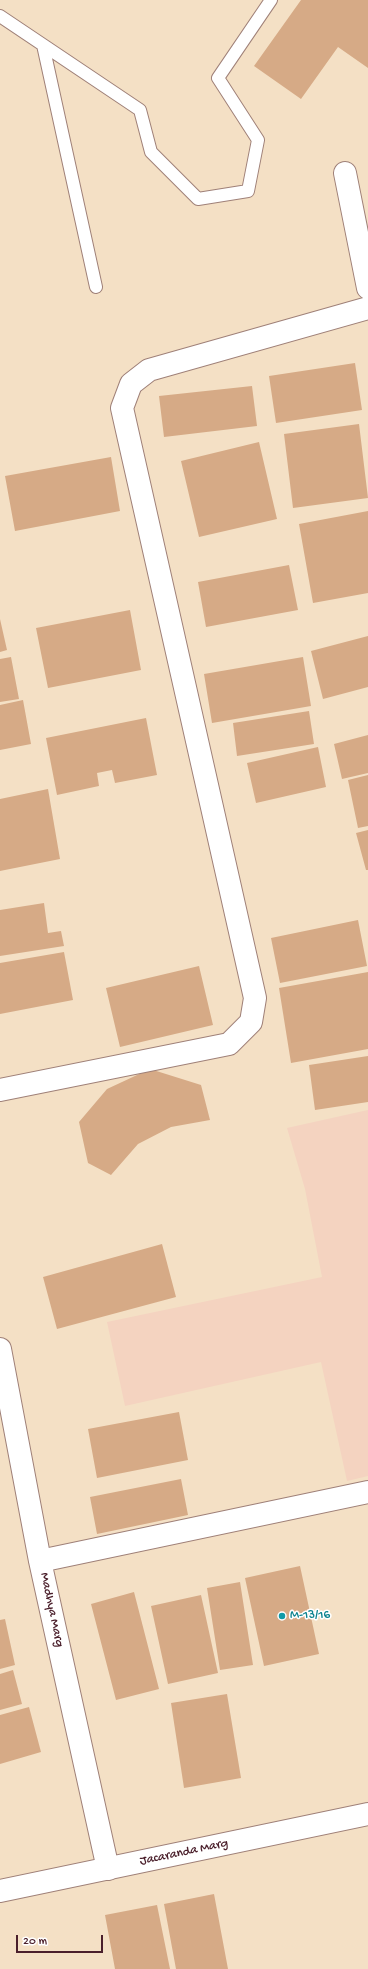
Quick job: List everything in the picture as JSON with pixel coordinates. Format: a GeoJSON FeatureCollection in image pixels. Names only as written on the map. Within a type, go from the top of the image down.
{"type":"FeatureCollection","features":[{"type":"Feature","properties":{"kind":"street"},"geometry":{"type":"LineString","coordinates":[[346,172],[368,288]]}},
{"type":"Feature","properties":{"kind":"street"},"geometry":{"type":"LineString","coordinates":[[0,1090],[229,1044],[251,1022],[255,998],[122,408],[131,384],[149,370],[368,308]]}},
{"type":"Feature","properties":{"kind":"street","name":"Madhya Marg"},"geometry":{"type":"LineString","coordinates":[[0,1349],[40,1561],[108,1869]]}},
{"type":"Feature","properties":{"kind":"street"},"geometry":{"type":"LineString","coordinates":[[40,1561],[368,1492]]}},
{"type":"Feature","properties":{"kind":"street","name":"Jacaranda Marg"},"geometry":{"type":"LineString","coordinates":[[0,1891],[368,1814]]}},
{"type":"Feature","properties":{"kind":"lane"},"geometry":{"type":"LineString","coordinates":[[0,16],[140,110],[151,152],[198,199],[248,191],[258,140],[218,78],[271,0]]}},
{"type":"Feature","properties":{"kind":"lane"},"geometry":{"type":"LineString","coordinates":[[42,45],[96,286]]}},
{"type":"Feature","properties":{"kind":"shaded area"},"geometry":{"type":"Polygon","coordinates":[[[368,1110],[368,1476],[347,1481],[321,1362],[125,1406],[107,1322],[322,1277],[305,1189],[287,1128],[368,1110]]]}},
{"type":"Feature","properties":{"kind":"building"},"geometry":{"type":"Polygon","coordinates":[[[301,0],[368,0],[368,68],[338,47],[301,99],[254,66],[301,0]]]}},
{"type":"Feature","properties":{"kind":"building"},"geometry":{"type":"Polygon","coordinates":[[[355,363],[362,410],[276,423],[269,376],[355,363]]]}},
{"type":"Feature","properties":{"kind":"building"},"geometry":{"type":"Polygon","coordinates":[[[252,386],[257,426],[164,437],[159,396],[252,386]]]}},
{"type":"Feature","properties":{"kind":"building"},"geometry":{"type":"Polygon","coordinates":[[[359,424],[368,498],[293,508],[284,434],[359,424]]]}},
{"type":"Feature","properties":{"kind":"building"},"geometry":{"type":"Polygon","coordinates":[[[259,442],[277,519],[199,537],[181,461],[259,442]]]}},
{"type":"Feature","properties":{"kind":"building"},"geometry":{"type":"Polygon","coordinates":[[[111,457],[120,511],[15,531],[5,476],[111,457]]]}},
{"type":"Feature","properties":{"kind":"building"},"geometry":{"type":"Polygon","coordinates":[[[368,511],[368,593],[313,603],[299,524],[368,511]]]}},
{"type":"Feature","properties":{"kind":"building"},"geometry":{"type":"Polygon","coordinates":[[[289,565],[298,610],[206,627],[198,582],[289,565]]]}},
{"type":"Feature","properties":{"kind":"building"},"geometry":{"type":"Polygon","coordinates":[[[130,610],[141,670],[48,688],[36,628],[130,610]]]}},
{"type":"Feature","properties":{"kind":"building"},"geometry":{"type":"Polygon","coordinates":[[[0,619],[7,650],[0,652],[0,619]]]}},
{"type":"Feature","properties":{"kind":"building"},"geometry":{"type":"Polygon","coordinates":[[[368,636],[368,687],[323,699],[311,651],[368,636]]]}},
{"type":"Feature","properties":{"kind":"building"},"geometry":{"type":"Polygon","coordinates":[[[11,657],[19,699],[0,702],[0,659],[11,657]]]}},
{"type":"Feature","properties":{"kind":"building"},"geometry":{"type":"Polygon","coordinates":[[[303,657],[311,706],[212,723],[204,674],[303,657]]]}},
{"type":"Feature","properties":{"kind":"building"},"geometry":{"type":"Polygon","coordinates":[[[23,700],[31,744],[0,750],[0,705],[23,700]]]}},
{"type":"Feature","properties":{"kind":"building"},"geometry":{"type":"Polygon","coordinates":[[[309,711],[314,744],[237,756],[233,723],[309,711]]]}},
{"type":"Feature","properties":{"kind":"building"},"geometry":{"type":"Polygon","coordinates":[[[146,718],[157,775],[115,783],[112,770],[97,773],[99,786],[57,795],[46,738],[146,718]]]}},
{"type":"Feature","properties":{"kind":"building"},"geometry":{"type":"Polygon","coordinates":[[[368,735],[368,773],[342,779],[334,744],[368,735]]]}},
{"type":"Feature","properties":{"kind":"building"},"geometry":{"type":"Polygon","coordinates":[[[318,747],[326,787],[256,803],[247,763],[318,747]]]}},
{"type":"Feature","properties":{"kind":"building"},"geometry":{"type":"Polygon","coordinates":[[[368,775],[368,826],[358,828],[348,780],[368,775]]]}},
{"type":"Feature","properties":{"kind":"building"},"geometry":{"type":"Polygon","coordinates":[[[48,789],[60,859],[0,871],[0,799],[48,789]]]}},
{"type":"Feature","properties":{"kind":"building"},"geometry":{"type":"Polygon","coordinates":[[[368,830],[368,870],[366,870],[356,833],[368,830]]]}},
{"type":"Feature","properties":{"kind":"building"},"geometry":{"type":"Polygon","coordinates":[[[44,903],[48,933],[61,931],[64,946],[0,956],[0,910],[44,903]]]}},
{"type":"Feature","properties":{"kind":"building"},"geometry":{"type":"Polygon","coordinates":[[[358,920],[367,966],[280,983],[271,938],[358,920]]]}},
{"type":"Feature","properties":{"kind":"building"},"geometry":{"type":"Polygon","coordinates":[[[64,952],[73,1000],[0,1014],[0,963],[64,952]]]}},
{"type":"Feature","properties":{"kind":"building"},"geometry":{"type":"Polygon","coordinates":[[[199,966],[213,1025],[120,1047],[106,988],[199,966]]]}},
{"type":"Feature","properties":{"kind":"building"},"geometry":{"type":"Polygon","coordinates":[[[368,972],[368,1049],[291,1063],[279,988],[368,972]]]}},
{"type":"Feature","properties":{"kind":"building"},"geometry":{"type":"Polygon","coordinates":[[[368,1056],[368,1102],[315,1110],[309,1065],[368,1056]]]}},
{"type":"Feature","properties":{"kind":"building"},"geometry":{"type":"Polygon","coordinates":[[[150,1069],[201,1085],[210,1120],[171,1127],[138,1144],[111,1175],[88,1163],[79,1122],[107,1089],[150,1069]]]}},
{"type":"Feature","properties":{"kind":"building"},"geometry":{"type":"Polygon","coordinates":[[[162,1244],[176,1297],[57,1329],[43,1277],[162,1244]]]}},
{"type":"Feature","properties":{"kind":"building"},"geometry":{"type":"Polygon","coordinates":[[[179,1412],[188,1460],[97,1478],[88,1429],[179,1412]]]}},
{"type":"Feature","properties":{"kind":"building"},"geometry":{"type":"Polygon","coordinates":[[[181,1479],[188,1515],[97,1534],[90,1497],[181,1479]]]}},
{"type":"Feature","properties":{"kind":"building","name":"M-13/16"},"geometry":{"type":"Polygon","coordinates":[[[300,1566],[319,1654],[264,1666],[245,1578],[300,1566]]]}},
{"type":"Feature","properties":{"kind":"building"},"geometry":{"type":"Polygon","coordinates":[[[240,1582],[253,1665],[220,1670],[207,1588],[240,1582]]]}},
{"type":"Feature","properties":{"kind":"building"},"geometry":{"type":"Polygon","coordinates":[[[134,1592],[159,1689],[116,1700],[91,1604],[134,1592]]]}},
{"type":"Feature","properties":{"kind":"building"},"geometry":{"type":"Polygon","coordinates":[[[201,1595],[218,1673],[168,1684],[151,1606],[201,1595]]]}},
{"type":"Feature","properties":{"kind":"building"},"geometry":{"type":"Polygon","coordinates":[[[5,1619],[15,1665],[0,1669],[0,1620],[5,1619]]]}},
{"type":"Feature","properties":{"kind":"building"},"geometry":{"type":"Polygon","coordinates":[[[13,1670],[22,1704],[0,1710],[0,1674],[13,1670]]]}},
{"type":"Feature","properties":{"kind":"building"},"geometry":{"type":"Polygon","coordinates":[[[227,1694],[241,1778],[184,1788],[171,1703],[227,1694]]]}},
{"type":"Feature","properties":{"kind":"building"},"geometry":{"type":"Polygon","coordinates":[[[29,1707],[41,1752],[0,1764],[0,1715],[29,1707]]]}},
{"type":"Feature","properties":{"kind":"building"},"geometry":{"type":"Polygon","coordinates":[[[214,1894],[228,1969],[176,1969],[164,1904],[214,1894]]]}},
{"type":"Feature","properties":{"kind":"building"},"geometry":{"type":"Polygon","coordinates":[[[157,1905],[170,1969],[115,1969],[105,1915],[157,1905]]]}},
{"type":"Feature","properties":{"kind":"place","name":"M-13/16"},"geometry":{"type":"Point","coordinates":[282,1616]}}]}
